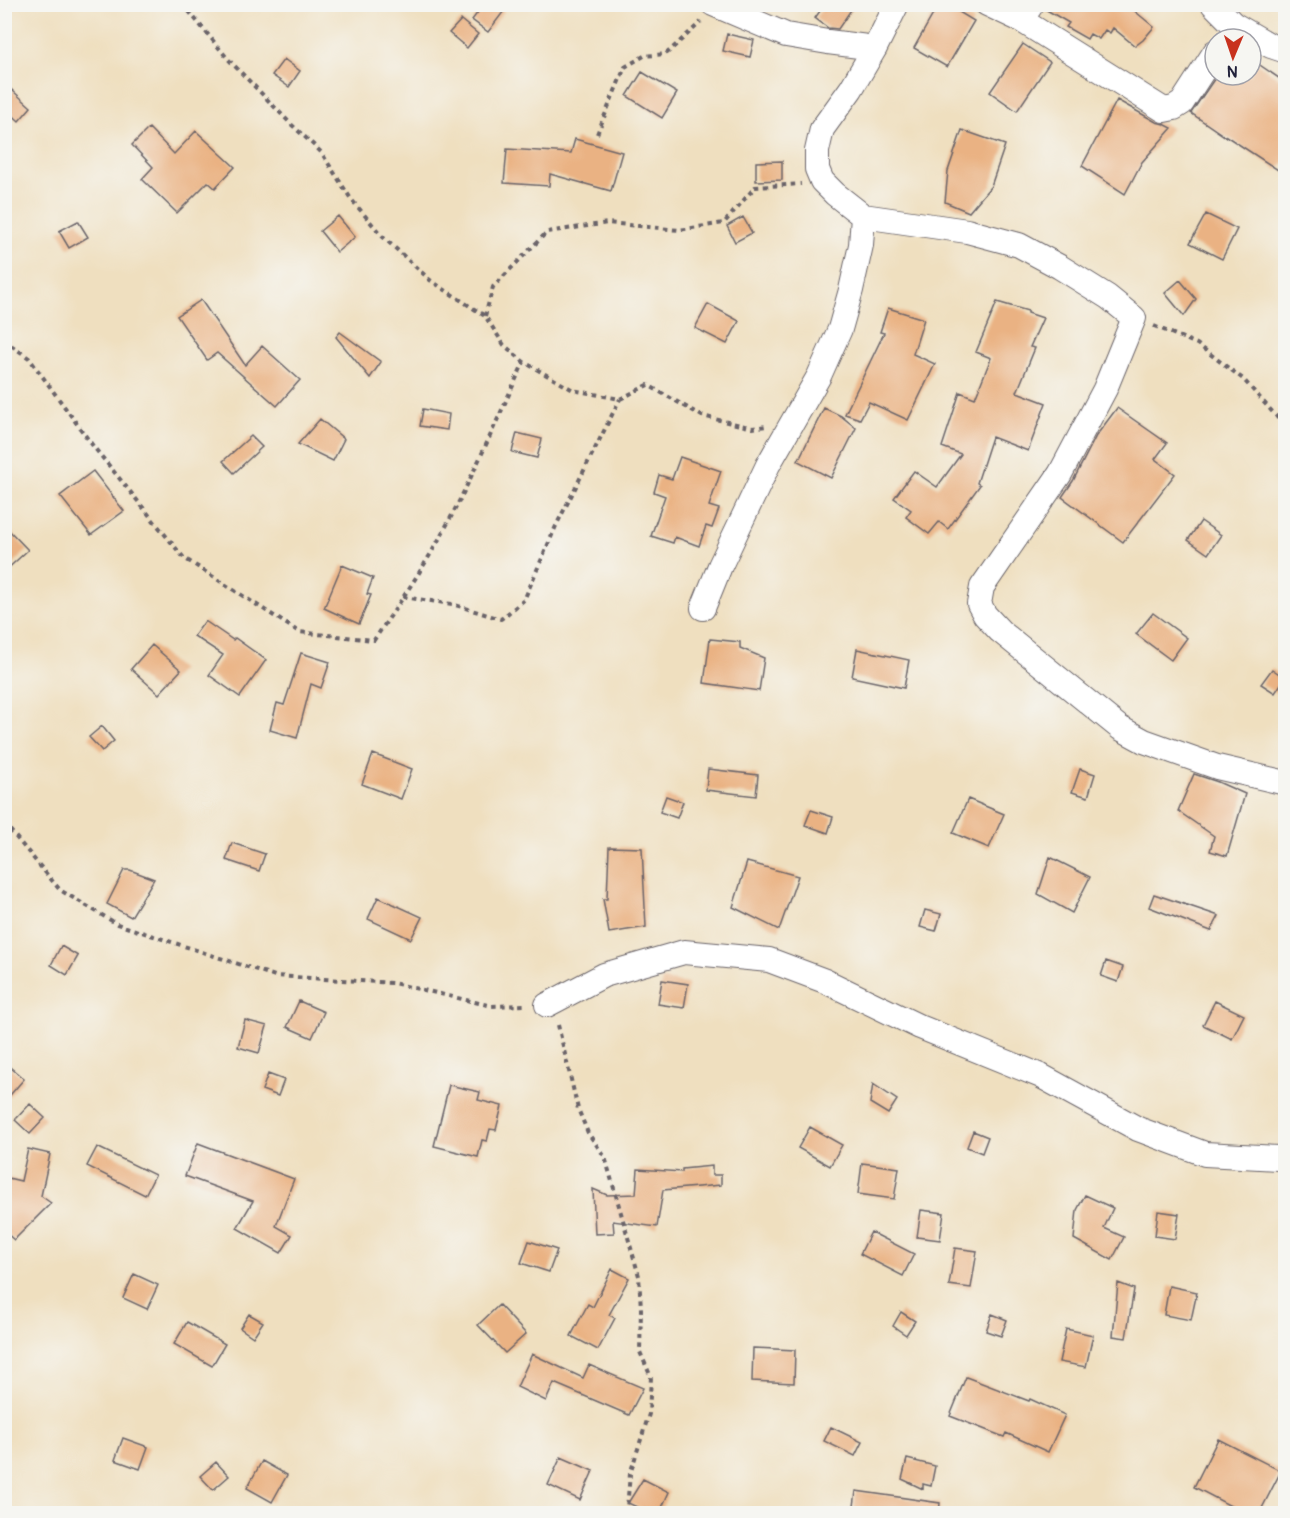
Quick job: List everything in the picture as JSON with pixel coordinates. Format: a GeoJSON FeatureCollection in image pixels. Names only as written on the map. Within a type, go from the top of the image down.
{"type":"FeatureCollection","features":[{"type":"Feature","properties":{"kind":"street"},"geometry":{"type":"LineString","coordinates":[[897,4],[851,89],[822,129],[817,151],[817,169],[822,181],[834,194],[863,216],[967,231],[1019,245],[1108,297],[1134,318],[1105,389],[1060,474],[982,586],[979,604],[985,615],[1000,631],[1120,728],[1144,741],[1217,767],[1286,783]]}},
{"type":"Feature","properties":{"kind":"street"},"geometry":{"type":"LineString","coordinates":[[987,4],[1027,12],[1164,110],[1182,103],[1203,71]]}},
{"type":"Feature","properties":{"kind":"street"},"geometry":{"type":"LineString","coordinates":[[1213,4],[1226,27]]}},
{"type":"Feature","properties":{"kind":"street"},"geometry":{"type":"LineString","coordinates":[[715,6],[786,35],[875,48]]}},
{"type":"Feature","properties":{"kind":"street"},"geometry":{"type":"LineString","coordinates":[[1263,43],[1286,51]]}},
{"type":"Feature","properties":{"kind":"street"},"geometry":{"type":"LineString","coordinates":[[703,608],[758,485],[819,376],[840,329],[861,245],[863,216]]}},
{"type":"Feature","properties":{"kind":"street"},"geometry":{"type":"LineString","coordinates":[[548,1005],[604,975],[684,952],[769,960],[825,981],[920,1027],[1041,1076],[1138,1129],[1205,1154],[1286,1157]]}},
{"type":"Feature","properties":{"kind":"path"},"geometry":{"type":"LineString","coordinates":[[183,4],[228,59],[321,152],[351,199],[383,237],[430,280],[485,316],[504,345],[524,362],[573,390],[620,399]]}},
{"type":"Feature","properties":{"kind":"path"},"geometry":{"type":"LineString","coordinates":[[597,134],[625,67],[644,56],[666,54],[715,6]]}},
{"type":"Feature","properties":{"kind":"path"},"geometry":{"type":"LineString","coordinates":[[485,316],[493,287],[547,232],[608,223],[679,230],[724,223],[754,187],[822,181]]}},
{"type":"Feature","properties":{"kind":"path"},"geometry":{"type":"LineString","coordinates":[[1134,318],[1197,344],[1243,379],[1277,417],[1286,434]]}},
{"type":"Feature","properties":{"kind":"path"},"geometry":{"type":"LineString","coordinates":[[4,340],[29,358],[93,446],[184,558],[298,632],[374,639],[443,532],[524,362]]}},
{"type":"Feature","properties":{"kind":"path"},"geometry":{"type":"LineString","coordinates":[[403,597],[452,604],[501,619],[524,600],[556,526],[620,399],[648,385],[702,416],[753,428],[796,419]]}},
{"type":"Feature","properties":{"kind":"path"},"geometry":{"type":"LineString","coordinates":[[4,823],[60,890],[117,924],[275,976],[393,983],[492,1006],[548,1005],[559,1028],[578,1109],[588,1133],[606,1157],[639,1276],[640,1352],[651,1377],[649,1414],[641,1446],[630,1474],[628,1514]]}},
{"type":"Feature","properties":{"kind":"building"},"geometry":{"type":"Polygon","coordinates":[[[484,4],[495,4],[504,11],[488,32],[472,20],[484,4]]]}},
{"type":"Feature","properties":{"kind":"building"},"geometry":{"type":"Polygon","coordinates":[[[825,4],[855,4],[838,29],[828,28],[815,18],[825,4]]]}},
{"type":"Feature","properties":{"kind":"building"},"geometry":{"type":"Polygon","coordinates":[[[939,4],[946,4],[974,21],[947,67],[914,48],[939,4]]]}},
{"type":"Feature","properties":{"kind":"building"},"geometry":{"type":"Polygon","coordinates":[[[1046,4],[1125,4],[1154,27],[1135,46],[1113,28],[1110,33],[1105,30],[1099,39],[1090,34],[1087,39],[1066,27],[1069,23],[1045,9],[1046,4]]]}},
{"type":"Feature","properties":{"kind":"building"},"geometry":{"type":"Polygon","coordinates":[[[461,20],[478,34],[467,48],[449,33],[461,20]]]}},
{"type":"Feature","properties":{"kind":"building"},"geometry":{"type":"Polygon","coordinates":[[[727,34],[754,40],[750,57],[723,51],[727,34]]]}},
{"type":"Feature","properties":{"kind":"building"},"geometry":{"type":"Polygon","coordinates":[[[1023,44],[1050,62],[1017,111],[990,92],[1023,44]]]}},
{"type":"Feature","properties":{"kind":"building"},"geometry":{"type":"Polygon","coordinates":[[[284,59],[300,71],[289,87],[272,75],[284,59]]]}},
{"type":"Feature","properties":{"kind":"building"},"geometry":{"type":"Polygon","coordinates":[[[1263,67],[1286,83],[1286,160],[1278,170],[1191,113],[1209,87],[1263,87],[1263,67]]]}},
{"type":"Feature","properties":{"kind":"building"},"geometry":{"type":"Polygon","coordinates":[[[642,72],[677,93],[662,118],[627,96],[642,72]]]}},
{"type":"Feature","properties":{"kind":"building"},"geometry":{"type":"Polygon","coordinates":[[[4,83],[31,107],[19,121],[4,107],[4,83]]]}},
{"type":"Feature","properties":{"kind":"building"},"geometry":{"type":"Polygon","coordinates":[[[1117,100],[1156,122],[1172,128],[1142,162],[1125,194],[1082,166],[1117,100]]]}},
{"type":"Feature","properties":{"kind":"building"},"geometry":{"type":"Polygon","coordinates":[[[149,128],[174,154],[196,131],[235,167],[215,188],[208,182],[177,213],[142,179],[153,167],[132,145],[149,128]]]}},
{"type":"Feature","properties":{"kind":"building"},"geometry":{"type":"Polygon","coordinates":[[[962,130],[1005,145],[991,186],[969,212],[945,202],[948,171],[962,130]]]}},
{"type":"Feature","properties":{"kind":"building"},"geometry":{"type":"Polygon","coordinates":[[[575,139],[622,152],[611,191],[550,174],[549,186],[504,183],[507,149],[571,153],[575,139]]]}},
{"type":"Feature","properties":{"kind":"building"},"geometry":{"type":"Polygon","coordinates":[[[782,161],[782,180],[756,181],[756,162],[782,161]]]}},
{"type":"Feature","properties":{"kind":"building"},"geometry":{"type":"Polygon","coordinates":[[[1206,214],[1237,229],[1222,259],[1190,243],[1206,214]]]}},
{"type":"Feature","properties":{"kind":"building"},"geometry":{"type":"Polygon","coordinates":[[[338,216],[355,237],[337,252],[320,231],[338,216]]]}},
{"type":"Feature","properties":{"kind":"building"},"geometry":{"type":"Polygon","coordinates":[[[743,217],[752,233],[735,242],[727,226],[743,217]]]}},
{"type":"Feature","properties":{"kind":"building"},"geometry":{"type":"Polygon","coordinates":[[[78,221],[88,237],[69,248],[59,231],[78,221]]]}},
{"type":"Feature","properties":{"kind":"building"},"geometry":{"type":"Polygon","coordinates":[[[1180,280],[1196,299],[1184,316],[1165,293],[1180,280]]]}},
{"type":"Feature","properties":{"kind":"building"},"geometry":{"type":"Polygon","coordinates":[[[201,300],[245,365],[262,346],[300,380],[277,406],[217,353],[207,360],[177,316],[201,300]]]}},
{"type":"Feature","properties":{"kind":"building"},"geometry":{"type":"Polygon","coordinates":[[[997,302],[1043,318],[1030,347],[1035,348],[1017,392],[1046,403],[1028,451],[992,437],[977,483],[980,485],[948,529],[939,522],[929,534],[906,517],[911,510],[894,498],[914,471],[937,487],[961,454],[942,447],[960,392],[975,398],[991,358],[976,352],[997,302]]]}},
{"type":"Feature","properties":{"kind":"building"},"geometry":{"type":"Polygon","coordinates":[[[708,304],[739,321],[727,344],[695,328],[708,304]]]}},
{"type":"Feature","properties":{"kind":"building"},"geometry":{"type":"Polygon","coordinates":[[[888,308],[924,319],[913,354],[935,364],[908,420],[869,402],[860,419],[845,414],[884,333],[880,332],[888,308]]]}},
{"type":"Feature","properties":{"kind":"building"},"geometry":{"type":"Polygon","coordinates":[[[340,332],[381,362],[370,378],[336,337],[340,332]]]}},
{"type":"Feature","properties":{"kind":"building"},"geometry":{"type":"Polygon","coordinates":[[[824,408],[841,416],[856,428],[831,478],[798,461],[824,408]]]}},
{"type":"Feature","properties":{"kind":"building"},"geometry":{"type":"Polygon","coordinates":[[[1117,408],[1167,443],[1155,459],[1175,474],[1123,542],[1062,497],[1073,481],[1096,436],[1117,408]]]}},
{"type":"Feature","properties":{"kind":"building"},"geometry":{"type":"Polygon","coordinates":[[[423,409],[449,414],[447,430],[420,426],[423,409]]]}},
{"type":"Feature","properties":{"kind":"building"},"geometry":{"type":"Polygon","coordinates":[[[320,419],[344,439],[333,461],[298,444],[320,419]]]}},
{"type":"Feature","properties":{"kind":"building"},"geometry":{"type":"Polygon","coordinates":[[[517,433],[542,439],[537,458],[512,452],[517,433]]]}},
{"type":"Feature","properties":{"kind":"building"},"geometry":{"type":"Polygon","coordinates":[[[251,436],[262,447],[234,473],[223,461],[251,436]]]}},
{"type":"Feature","properties":{"kind":"building"},"geometry":{"type":"Polygon","coordinates":[[[680,457],[721,471],[709,506],[719,509],[712,528],[706,526],[699,546],[675,537],[673,543],[651,536],[665,496],[654,492],[659,475],[672,479],[680,457]]]}},
{"type":"Feature","properties":{"kind":"building"},"geometry":{"type":"Polygon","coordinates":[[[93,471],[124,511],[91,535],[60,496],[93,471]]]}},
{"type":"Feature","properties":{"kind":"building"},"geometry":{"type":"Polygon","coordinates":[[[1201,521],[1221,535],[1208,554],[1188,540],[1201,521]]]}},
{"type":"Feature","properties":{"kind":"building"},"geometry":{"type":"Polygon","coordinates":[[[4,525],[28,550],[4,572],[4,525]]]}},
{"type":"Feature","properties":{"kind":"building"},"geometry":{"type":"Polygon","coordinates":[[[342,565],[373,578],[367,594],[371,595],[359,624],[324,608],[342,565]]]}},
{"type":"Feature","properties":{"kind":"building"},"geometry":{"type":"Polygon","coordinates":[[[1153,613],[1187,638],[1171,660],[1136,634],[1153,613]]]}},
{"type":"Feature","properties":{"kind":"building"},"geometry":{"type":"Polygon","coordinates":[[[205,621],[233,640],[235,638],[266,660],[240,697],[209,675],[223,655],[194,636],[205,621]]]}},
{"type":"Feature","properties":{"kind":"building"},"geometry":{"type":"Polygon","coordinates":[[[710,639],[740,642],[740,648],[764,658],[759,691],[704,683],[710,639]]]}},
{"type":"Feature","properties":{"kind":"building"},"geometry":{"type":"Polygon","coordinates":[[[152,645],[181,670],[159,694],[131,669],[152,645]]]}},
{"type":"Feature","properties":{"kind":"building"},"geometry":{"type":"Polygon","coordinates":[[[857,649],[909,660],[904,688],[852,677],[857,649]]]}},
{"type":"Feature","properties":{"kind":"building"},"geometry":{"type":"Polygon","coordinates":[[[301,653],[330,662],[321,688],[311,684],[297,738],[270,730],[277,703],[284,705],[301,653]]]}},
{"type":"Feature","properties":{"kind":"building"},"geometry":{"type":"Polygon","coordinates":[[[1272,669],[1285,678],[1275,693],[1261,684],[1272,669]]]}},
{"type":"Feature","properties":{"kind":"building"},"geometry":{"type":"Polygon","coordinates":[[[102,726],[114,741],[102,751],[89,737],[102,726]]]}},
{"type":"Feature","properties":{"kind":"building"},"geometry":{"type":"Polygon","coordinates":[[[373,754],[412,769],[401,799],[362,784],[373,754]]]}},
{"type":"Feature","properties":{"kind":"building"},"geometry":{"type":"Polygon","coordinates":[[[708,769],[758,775],[756,796],[706,790],[708,769]]]}},
{"type":"Feature","properties":{"kind":"building"},"geometry":{"type":"Polygon","coordinates":[[[1080,769],[1095,774],[1088,797],[1072,792],[1080,769]]]}},
{"type":"Feature","properties":{"kind":"building"},"geometry":{"type":"Polygon","coordinates":[[[1194,774],[1245,794],[1227,856],[1210,851],[1214,836],[1178,811],[1194,774]]]}},
{"type":"Feature","properties":{"kind":"building"},"geometry":{"type":"Polygon","coordinates":[[[666,796],[683,802],[677,818],[660,812],[666,796]]]}},
{"type":"Feature","properties":{"kind":"building"},"geometry":{"type":"Polygon","coordinates":[[[968,799],[1004,814],[989,848],[953,833],[968,799]]]}},
{"type":"Feature","properties":{"kind":"building"},"geometry":{"type":"Polygon","coordinates":[[[811,810],[833,817],[828,833],[805,825],[811,810]]]}},
{"type":"Feature","properties":{"kind":"building"},"geometry":{"type":"Polygon","coordinates":[[[232,843],[265,854],[259,871],[226,860],[232,843]]]}},
{"type":"Feature","properties":{"kind":"building"},"geometry":{"type":"Polygon","coordinates":[[[609,847],[642,848],[646,927],[609,933],[603,899],[607,899],[609,847]]]}},
{"type":"Feature","properties":{"kind":"building"},"geometry":{"type":"Polygon","coordinates":[[[1050,857],[1090,877],[1072,913],[1038,894],[1050,857]]]}},
{"type":"Feature","properties":{"kind":"building"},"geometry":{"type":"Polygon","coordinates":[[[747,862],[798,876],[779,930],[733,907],[747,862]]]}},
{"type":"Feature","properties":{"kind":"building"},"geometry":{"type":"Polygon","coordinates":[[[124,870],[154,879],[131,917],[107,904],[124,870]]]}},
{"type":"Feature","properties":{"kind":"building"},"geometry":{"type":"Polygon","coordinates":[[[1154,894],[1219,916],[1211,931],[1149,907],[1154,894]]]}},
{"type":"Feature","properties":{"kind":"building"},"geometry":{"type":"Polygon","coordinates":[[[378,897],[422,917],[411,939],[368,919],[378,897]]]}},
{"type":"Feature","properties":{"kind":"building"},"geometry":{"type":"Polygon","coordinates":[[[925,910],[941,914],[936,931],[920,927],[925,910]]]}},
{"type":"Feature","properties":{"kind":"building"},"geometry":{"type":"Polygon","coordinates":[[[61,946],[78,956],[67,975],[51,965],[61,946]]]}},
{"type":"Feature","properties":{"kind":"building"},"geometry":{"type":"Polygon","coordinates":[[[1106,961],[1123,967],[1118,982],[1101,976],[1106,961]]]}},
{"type":"Feature","properties":{"kind":"building"},"geometry":{"type":"Polygon","coordinates":[[[662,980],[688,984],[684,1008],[658,1004],[662,980]]]}},
{"type":"Feature","properties":{"kind":"building"},"geometry":{"type":"Polygon","coordinates":[[[299,1001],[324,1012],[312,1038],[287,1027],[299,1001]]]}},
{"type":"Feature","properties":{"kind":"building"},"geometry":{"type":"Polygon","coordinates":[[[1215,1001],[1244,1015],[1232,1039],[1203,1025],[1215,1001]]]}},
{"type":"Feature","properties":{"kind":"building"},"geometry":{"type":"Polygon","coordinates":[[[245,1020],[267,1026],[259,1053],[238,1047],[245,1020]]]}},
{"type":"Feature","properties":{"kind":"building"},"geometry":{"type":"Polygon","coordinates":[[[4,1062],[24,1079],[4,1102],[4,1062]]]}},
{"type":"Feature","properties":{"kind":"building"},"geometry":{"type":"Polygon","coordinates":[[[268,1074],[284,1080],[278,1096],[262,1090],[268,1074]]]}},
{"type":"Feature","properties":{"kind":"building"},"geometry":{"type":"Polygon","coordinates":[[[873,1084],[897,1100],[888,1114],[870,1103],[873,1084]]]}},
{"type":"Feature","properties":{"kind":"building"},"geometry":{"type":"Polygon","coordinates":[[[449,1085],[480,1092],[478,1100],[502,1106],[496,1130],[490,1129],[487,1141],[482,1140],[478,1157],[434,1146],[449,1085]]]}},
{"type":"Feature","properties":{"kind":"building"},"geometry":{"type":"Polygon","coordinates":[[[30,1104],[45,1118],[30,1134],[15,1120],[30,1104]]]}},
{"type":"Feature","properties":{"kind":"building"},"geometry":{"type":"Polygon","coordinates":[[[810,1127],[842,1145],[830,1166],[798,1148],[810,1127]]]}},
{"type":"Feature","properties":{"kind":"building"},"geometry":{"type":"Polygon","coordinates":[[[973,1131],[988,1137],[982,1153],[967,1147],[973,1131]]]}},
{"type":"Feature","properties":{"kind":"building"},"geometry":{"type":"Polygon","coordinates":[[[198,1143],[294,1179],[276,1226],[292,1235],[281,1253],[237,1228],[253,1201],[185,1176],[198,1143]]]}},
{"type":"Feature","properties":{"kind":"building"},"geometry":{"type":"Polygon","coordinates":[[[97,1147],[155,1175],[145,1195],[87,1166],[97,1147]]]}},
{"type":"Feature","properties":{"kind":"building"},"geometry":{"type":"Polygon","coordinates":[[[28,1149],[50,1154],[41,1196],[51,1203],[14,1240],[4,1231],[4,1177],[21,1181],[28,1149]]]}},
{"type":"Feature","properties":{"kind":"building"},"geometry":{"type":"Polygon","coordinates":[[[862,1163],[899,1168],[894,1199],[858,1194],[862,1163]]]}},
{"type":"Feature","properties":{"kind":"building"},"geometry":{"type":"Polygon","coordinates":[[[712,1166],[712,1175],[721,1175],[721,1185],[663,1190],[657,1227],[613,1221],[614,1233],[595,1234],[593,1189],[607,1195],[636,1194],[638,1169],[682,1172],[682,1169],[712,1166]]]}},
{"type":"Feature","properties":{"kind":"building"},"geometry":{"type":"Polygon","coordinates":[[[1085,1195],[1113,1208],[1104,1228],[1124,1237],[1112,1260],[1074,1239],[1077,1210],[1085,1195]]]}},
{"type":"Feature","properties":{"kind":"building"},"geometry":{"type":"Polygon","coordinates":[[[921,1210],[944,1213],[940,1240],[917,1237],[921,1210]]]}},
{"type":"Feature","properties":{"kind":"building"},"geometry":{"type":"Polygon","coordinates":[[[1158,1211],[1179,1214],[1175,1239],[1155,1236],[1158,1211]]]}},
{"type":"Feature","properties":{"kind":"building"},"geometry":{"type":"Polygon","coordinates":[[[871,1232],[914,1254],[903,1276],[860,1254],[871,1232]]]}},
{"type":"Feature","properties":{"kind":"building"},"geometry":{"type":"Polygon","coordinates":[[[529,1241],[557,1250],[549,1272],[521,1263],[529,1241]]]}},
{"type":"Feature","properties":{"kind":"building"},"geometry":{"type":"Polygon","coordinates":[[[955,1248],[977,1251],[971,1288],[949,1285],[955,1248]]]}},
{"type":"Feature","properties":{"kind":"building"},"geometry":{"type":"Polygon","coordinates":[[[612,1269],[629,1278],[609,1315],[615,1318],[598,1350],[571,1336],[588,1304],[593,1307],[612,1269]]]}},
{"type":"Feature","properties":{"kind":"building"},"geometry":{"type":"Polygon","coordinates":[[[134,1274],[158,1285],[147,1309],[123,1298],[134,1274]]]}},
{"type":"Feature","properties":{"kind":"building"},"geometry":{"type":"Polygon","coordinates":[[[1118,1283],[1134,1289],[1126,1338],[1113,1336],[1118,1283]]]}},
{"type":"Feature","properties":{"kind":"building"},"geometry":{"type":"Polygon","coordinates":[[[1169,1286],[1197,1292],[1191,1320],[1164,1315],[1169,1286]]]}},
{"type":"Feature","properties":{"kind":"building"},"geometry":{"type":"Polygon","coordinates":[[[499,1305],[526,1334],[505,1353],[478,1325],[499,1305]]]}},
{"type":"Feature","properties":{"kind":"building"},"geometry":{"type":"Polygon","coordinates":[[[901,1312],[915,1321],[906,1335],[893,1326],[901,1312]]]}},
{"type":"Feature","properties":{"kind":"building"},"geometry":{"type":"Polygon","coordinates":[[[249,1314],[263,1322],[253,1337],[240,1328],[249,1314]]]}},
{"type":"Feature","properties":{"kind":"building"},"geometry":{"type":"Polygon","coordinates":[[[992,1314],[1007,1320],[1001,1336],[986,1331],[992,1314]]]}},
{"type":"Feature","properties":{"kind":"building"},"geometry":{"type":"Polygon","coordinates":[[[187,1322],[225,1344],[212,1366],[174,1344],[187,1322]]]}},
{"type":"Feature","properties":{"kind":"building"},"geometry":{"type":"Polygon","coordinates":[[[1066,1329],[1093,1335],[1086,1367],[1059,1362],[1066,1329]]]}},
{"type":"Feature","properties":{"kind":"building"},"geometry":{"type":"Polygon","coordinates":[[[753,1348],[795,1350],[794,1383],[752,1381],[753,1348]]]}},
{"type":"Feature","properties":{"kind":"building"},"geometry":{"type":"Polygon","coordinates":[[[532,1354],[583,1378],[589,1365],[643,1388],[629,1415],[554,1383],[546,1401],[517,1387],[532,1354]]]}},
{"type":"Feature","properties":{"kind":"building"},"geometry":{"type":"Polygon","coordinates":[[[966,1377],[1029,1401],[1030,1399],[1065,1415],[1048,1452],[1006,1433],[1004,1437],[950,1416],[966,1377]]]}},
{"type":"Feature","properties":{"kind":"building"},"geometry":{"type":"Polygon","coordinates":[[[831,1427],[862,1442],[855,1456],[824,1441],[831,1427]]]}},
{"type":"Feature","properties":{"kind":"building"},"geometry":{"type":"Polygon","coordinates":[[[123,1438],[148,1447],[140,1469],[115,1460],[123,1438]]]}},
{"type":"Feature","properties":{"kind":"building"},"geometry":{"type":"Polygon","coordinates":[[[1218,1439],[1281,1471],[1259,1514],[1246,1514],[1194,1487],[1218,1439]]]}},
{"type":"Feature","properties":{"kind":"building"},"geometry":{"type":"Polygon","coordinates":[[[561,1457],[593,1471],[580,1500],[548,1485],[561,1457]]]}},
{"type":"Feature","properties":{"kind":"building"},"geometry":{"type":"Polygon","coordinates":[[[907,1459],[935,1466],[931,1486],[923,1484],[923,1489],[902,1479],[907,1459]]]}},
{"type":"Feature","properties":{"kind":"building"},"geometry":{"type":"Polygon","coordinates":[[[262,1461],[287,1475],[272,1502],[247,1488],[262,1461]]]}},
{"type":"Feature","properties":{"kind":"building"},"geometry":{"type":"Polygon","coordinates":[[[216,1462],[229,1476],[213,1490],[200,1476],[216,1462]]]}},
{"type":"Feature","properties":{"kind":"building"},"geometry":{"type":"Polygon","coordinates":[[[643,1479],[669,1492],[659,1514],[652,1514],[628,1503],[643,1479]]]}},
{"type":"Feature","properties":{"kind":"building"},"geometry":{"type":"Polygon","coordinates":[[[856,1491],[940,1503],[939,1514],[853,1514],[856,1491]]]}}]}
